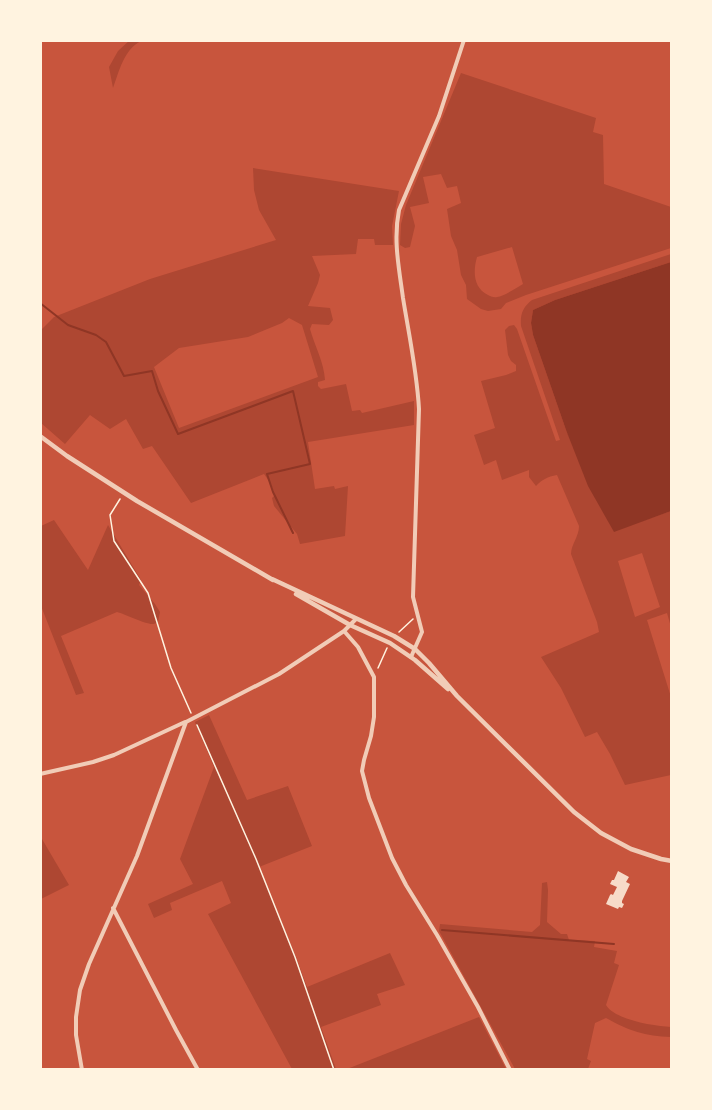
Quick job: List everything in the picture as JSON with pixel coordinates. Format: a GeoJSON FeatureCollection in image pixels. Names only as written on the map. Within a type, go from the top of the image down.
{"type":"FeatureCollection","features":[{"type":"Feature","properties":{"kind":"street"},"geometry":{"type":"LineString","coordinates":[[411,657],[422,632],[413,597],[419,409],[397,256],[396,222],[439,116],[464,40]]}},
{"type":"Feature","properties":{"kind":"street"},"geometry":{"type":"LineString","coordinates":[[40,435],[67,456],[124,493],[350,625],[390,643],[411,657],[457,696]]}},
{"type":"Feature","properties":{"kind":"street"},"geometry":{"type":"LineString","coordinates":[[272,579],[394,636],[416,650],[457,696],[573,812],[602,833],[631,849],[672,861]]}},
{"type":"Feature","properties":{"kind":"street"},"geometry":{"type":"LineString","coordinates":[[40,774],[114,755],[186,722],[279,674],[344,631],[356,619]]}},
{"type":"Feature","properties":{"kind":"street"},"geometry":{"type":"LineString","coordinates":[[344,631],[358,647],[374,677],[374,717],[362,771],[369,798],[392,858],[466,987],[510,1070]]}},
{"type":"Feature","properties":{"kind":"street"},"geometry":{"type":"LineString","coordinates":[[82,1070],[76,1035],[80,990],[89,964],[137,856],[186,722]]}},
{"type":"Feature","properties":{"kind":"street"},"geometry":{"type":"LineString","coordinates":[[113,908],[198,1070]]}},
{"type":"Feature","properties":{"kind":"path"},"geometry":{"type":"LineString","coordinates":[[124,493],[110,515],[114,541],[148,593],[171,668],[256,859],[295,957],[334,1070]]}},
{"type":"Feature","properties":{"kind":"shaded area"},"geometry":{"type":"Polygon","coordinates":[[[130,40],[141,41],[126,55],[113,88],[109,67],[118,51],[130,40]]]}},
{"type":"Feature","properties":{"kind":"shaded area"},"geometry":{"type":"Polygon","coordinates":[[[461,73],[596,118],[593,132],[603,135],[604,184],[671,207],[671,248],[526,295],[506,303],[501,309],[488,311],[467,299],[466,285],[461,275],[457,250],[451,236],[447,209],[461,203],[457,186],[447,188],[441,174],[423,177],[429,203],[410,207],[415,226],[410,247],[405,248],[400,245],[401,224],[406,205],[461,73]],[[512,247],[477,257],[475,279],[479,288],[488,295],[500,296],[523,284],[512,247]]]}},
{"type":"Feature","properties":{"kind":"shaded area"},"geometry":{"type":"Polygon","coordinates":[[[253,168],[399,191],[392,226],[393,245],[375,245],[374,239],[358,239],[356,254],[312,256],[320,275],[308,306],[330,308],[333,320],[329,325],[312,324],[310,329],[325,380],[318,382],[318,386],[321,389],[346,384],[352,411],[360,410],[362,413],[414,401],[414,425],[308,442],[315,489],[334,486],[335,489],[348,486],[345,536],[300,544],[297,534],[274,506],[272,498],[275,495],[264,474],[191,503],[152,446],[143,449],[126,419],[110,429],[90,415],[65,444],[41,423],[41,330],[54,317],[150,279],[276,240],[259,210],[254,190],[253,168]],[[289,318],[248,337],[179,348],[154,367],[179,428],[318,377],[302,325],[289,318]]]}},
{"type":"Feature","properties":{"kind":"shaded area"},"geometry":{"type":"Polygon","coordinates":[[[671,254],[671,262],[555,300],[533,310],[531,323],[533,335],[566,430],[614,531],[671,511],[671,627],[667,613],[647,620],[671,697],[671,775],[625,785],[597,732],[585,737],[561,688],[541,657],[599,632],[571,554],[579,526],[557,475],[545,479],[536,486],[529,477],[529,470],[502,480],[496,460],[484,465],[474,435],[495,428],[481,381],[516,371],[516,365],[508,355],[505,330],[514,325],[556,441],[560,440],[521,326],[523,311],[532,300],[671,254]],[[642,553],[618,561],[635,617],[660,607],[642,553]]]}},
{"type":"Feature","properties":{"kind":"shaded area"},"geometry":{"type":"Polygon","coordinates":[[[671,262],[671,511],[614,532],[588,486],[566,430],[533,335],[531,323],[533,310],[555,300],[671,262]]]}},
{"type":"Feature","properties":{"kind":"shaded area"},"geometry":{"type":"Polygon","coordinates":[[[54,520],[88,570],[108,525],[141,580],[139,585],[160,612],[158,622],[154,624],[117,612],[61,636],[84,693],[76,695],[41,606],[41,526],[54,520]]]}},
{"type":"Feature","properties":{"kind":"shaded area"},"geometry":{"type":"Polygon","coordinates":[[[209,715],[247,800],[288,786],[312,846],[259,867],[307,987],[390,953],[405,985],[377,994],[381,1005],[321,1027],[336,1069],[292,1069],[208,914],[231,903],[222,881],[170,903],[172,910],[154,918],[148,904],[193,884],[180,859],[214,767],[195,722],[209,715]]]}},
{"type":"Feature","properties":{"kind":"shaded area"},"geometry":{"type":"Polygon","coordinates":[[[41,839],[69,885],[41,899],[41,839]]]}},
{"type":"Feature","properties":{"kind":"shaded area"},"geometry":{"type":"Polygon","coordinates":[[[547,882],[547,922],[561,934],[567,934],[569,940],[595,941],[594,947],[617,951],[614,963],[619,965],[606,1005],[618,1015],[626,1018],[645,1024],[671,1027],[671,1037],[637,1032],[606,1018],[595,1023],[587,1059],[591,1061],[588,1069],[515,1069],[439,931],[440,924],[532,932],[540,925],[542,883],[547,882]]]}},
{"type":"Feature","properties":{"kind":"shaded area"},"geometry":{"type":"Polygon","coordinates":[[[479,1017],[506,1069],[347,1069],[479,1017]]]}},
{"type":"Feature","properties":{"kind":"building"},"geometry":{"type":"Polygon","coordinates":[[[618,871],[629,877],[626,882],[630,884],[622,901],[624,904],[618,909],[606,904],[617,887],[610,884],[618,871]]]}},
{"type":"Feature","properties":{"kind":"waterway"},"geometry":{"type":"LineString","coordinates":[[40,303],[68,325],[96,335],[106,342],[124,376],[152,371],[158,391],[178,434],[293,391],[310,464],[267,474],[293,533]]}},
{"type":"Feature","properties":{"kind":"waterway"},"geometry":{"type":"LineString","coordinates":[[442,930],[614,944]]}}]}
